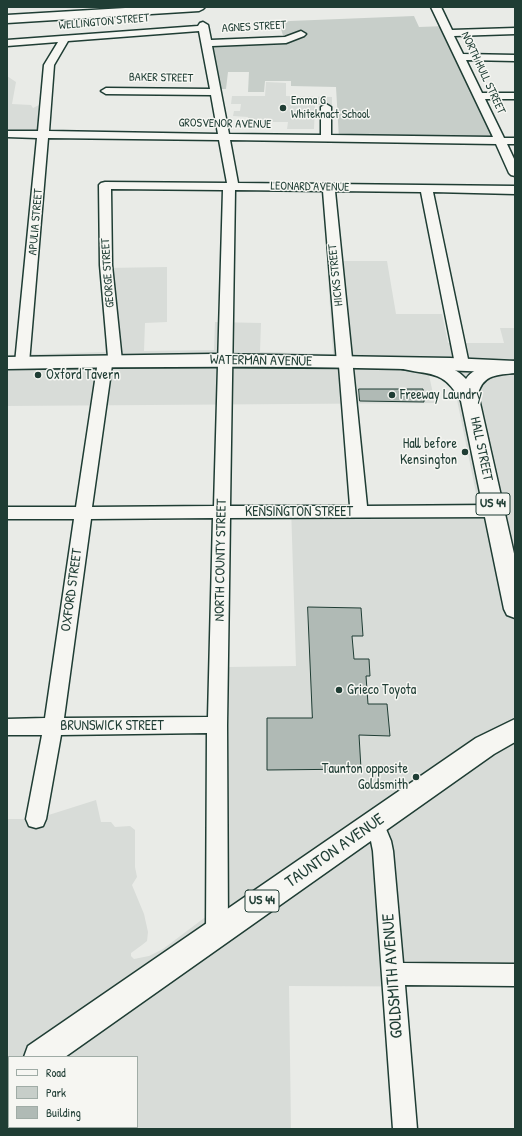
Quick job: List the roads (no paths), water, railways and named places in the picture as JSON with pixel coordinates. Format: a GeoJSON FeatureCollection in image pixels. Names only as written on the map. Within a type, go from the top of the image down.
{"type":"FeatureCollection","features":[{"type":"Feature","properties":{"kind":"highway"},"geometry":{"type":"LineString","coordinates":[[7,12],[83,7]]}},
{"type":"Feature","properties":{"kind":"highway"},"geometry":{"type":"LineString","coordinates":[[7,19],[199,7]]}},
{"type":"Feature","properties":{"kind":"highway"},"geometry":{"type":"LineString","coordinates":[[405,364],[432,367],[450,374],[461,384],[470,400]]}},
{"type":"Feature","properties":{"kind":"highway","name":"HALL STREET"},"geometry":{"type":"LineString","coordinates":[[515,367],[493,370],[478,375],[471,386],[469,394],[515,609]]}},
{"type":"Feature","properties":{"kind":"highway","name":"US 44"},"geometry":{"type":"LineString","coordinates":[[485,746],[507,727],[515,717]]}},
{"type":"Feature","properties":{"kind":"highway","name":"TAUNTON AVENUE"},"geometry":{"type":"LineString","coordinates":[[40,1056],[485,746],[515,730]]}},
{"type":"Feature","properties":{"kind":"main road","name":"WATERMAN AVENUE"},"geometry":{"type":"LineString","coordinates":[[14,363],[225,360],[462,364],[515,367]]}},
{"type":"Feature","properties":{"kind":"street","name":"NORTH HULL STREET"},"geometry":{"type":"LineString","coordinates":[[436,7],[450,33],[515,173]]}},
{"type":"Feature","properties":{"kind":"street","name":"WELLINGTON STREET"},"geometry":{"type":"LineString","coordinates":[[7,43],[204,26]]}},
{"type":"Feature","properties":{"kind":"street","name":"NORTH COUNTY STREET"},"geometry":{"type":"LineString","coordinates":[[204,26],[224,137],[231,186],[225,360],[217,725],[217,933]]}},
{"type":"Feature","properties":{"kind":"street"},"geometry":{"type":"LineString","coordinates":[[450,33],[515,31]]}},
{"type":"Feature","properties":{"kind":"street","name":"AGNES STREET"},"geometry":{"type":"LineString","coordinates":[[207,43],[286,40],[301,34]]}},
{"type":"Feature","properties":{"kind":"street","name":"APULIA STREET"},"geometry":{"type":"LineString","coordinates":[[14,363],[44,135],[49,65],[65,39]]}},
{"type":"Feature","properties":{"kind":"street"},"geometry":{"type":"LineString","coordinates":[[460,57],[515,58]]}},
{"type":"Feature","properties":{"kind":"street","name":"BAKER STREET"},"geometry":{"type":"LineString","coordinates":[[106,91],[216,92]]}},
{"type":"Feature","properties":{"kind":"street"},"geometry":{"type":"LineString","coordinates":[[479,96],[515,96]]}},
{"type":"Feature","properties":{"kind":"street"},"geometry":{"type":"LineString","coordinates":[[326,107],[326,138]]}},
{"type":"Feature","properties":{"kind":"street","name":"GROSVENOR AVENUE"},"geometry":{"type":"LineString","coordinates":[[7,134],[515,141]]}},
{"type":"Feature","properties":{"kind":"street","name":"LEONARD AVENUE"},"geometry":{"type":"LineString","coordinates":[[105,185],[515,190]]}},
{"type":"Feature","properties":{"kind":"street","name":"GEORGE STREET"},"geometry":{"type":"LineString","coordinates":[[105,185],[106,265],[110,361]]}},
{"type":"Feature","properties":{"kind":"street","name":"HICKS STREET"},"geometry":{"type":"LineString","coordinates":[[329,188],[359,512]]}},
{"type":"Feature","properties":{"kind":"street"},"geometry":{"type":"LineString","coordinates":[[426,189],[462,364]]}},
{"type":"Feature","properties":{"kind":"street","name":"OXFORD STREET"},"geometry":{"type":"LineString","coordinates":[[36,819],[53,727],[83,513],[110,361]]}},
{"type":"Feature","properties":{"kind":"street","name":"KENSINGTON STREET"},"geometry":{"type":"LineString","coordinates":[[7,514],[494,511]]}},
{"type":"Feature","properties":{"kind":"street","name":"BRUNSWICK STREET"},"geometry":{"type":"LineString","coordinates":[[7,727],[217,725]]}},
{"type":"Feature","properties":{"kind":"street","name":"GOLDSMITH AVENUE"},"geometry":{"type":"LineString","coordinates":[[374,824],[383,851],[405,1129]]}},
{"type":"Feature","properties":{"kind":"street"},"geometry":{"type":"LineString","coordinates":[[392,974],[515,975]]}},
{"type":"Feature","properties":{"kind":"place","name":"Emma G Whiteknact School"},"geometry":{"type":"Point","coordinates":[283,108]}},
{"type":"Feature","properties":{"kind":"place","name":"Oxford Tavern"},"geometry":{"type":"Point","coordinates":[38,375]}},
{"type":"Feature","properties":{"kind":"place","name":"Freeway Laundry"},"geometry":{"type":"Point","coordinates":[392,395]}},
{"type":"Feature","properties":{"kind":"place","name":"Hall before Kensington"},"geometry":{"type":"Point","coordinates":[465,452]}},
{"type":"Feature","properties":{"kind":"place","name":"Grieco Toyota"},"geometry":{"type":"Point","coordinates":[339,690]}},
{"type":"Feature","properties":{"kind":"place","name":"Taunton opposite Goldsmith"},"geometry":{"type":"Point","coordinates":[416,777]}}]}
